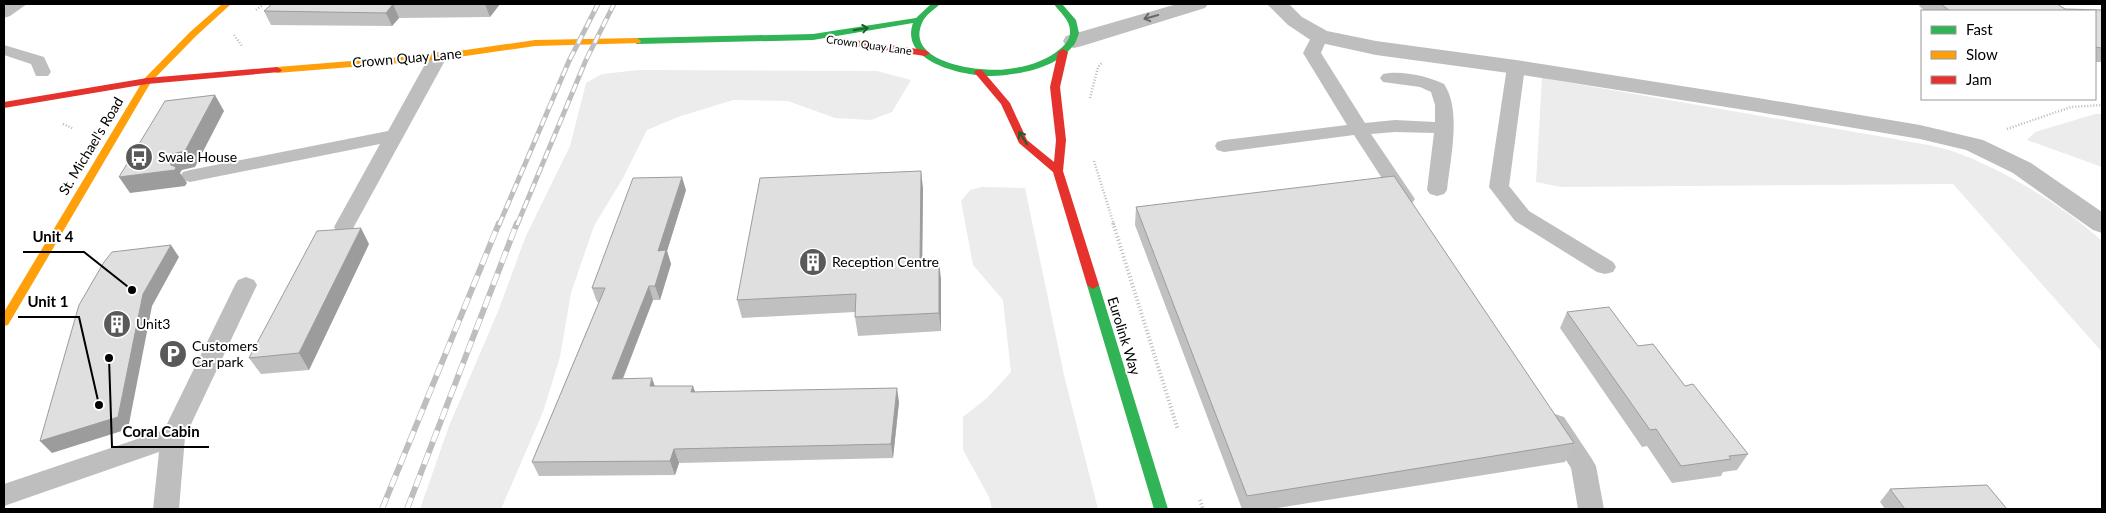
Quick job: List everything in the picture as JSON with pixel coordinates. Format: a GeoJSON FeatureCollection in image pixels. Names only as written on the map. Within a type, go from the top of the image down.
{"type":"FeatureCollection","features":[{"type":"Feature","properties":{"kind":"main road","name":"St. Michael's Road"},"geometry":{"type":"LineString","coordinates":[[4,322],[147,81],[193,34],[227,4]]}},
{"type":"Feature","properties":{"kind":"main road"},"geometry":{"type":"LineString","coordinates":[[925,53],[917,42],[915,31],[918,20],[936,4]]}},
{"type":"Feature","properties":{"kind":"main road"},"geometry":{"type":"LineString","coordinates":[[1058,4],[1073,18],[1076,29],[1068,46]]}},
{"type":"Feature","properties":{"kind":"main road","name":"Crown Quay Lane"},"geometry":{"type":"LineString","coordinates":[[4,104],[147,81],[438,57],[536,43],[813,37],[918,20]]}},
{"type":"Feature","properties":{"kind":"main road","name":"Crown Quay Lane"},"geometry":{"type":"LineString","coordinates":[[813,37],[925,53],[948,65],[979,72],[1004,72],[1027,69],[1048,62],[1068,46]]}},
{"type":"Feature","properties":{"kind":"main road","name":"Eurolink Way"},"geometry":{"type":"LineString","coordinates":[[1068,46],[1055,87],[1061,140],[1058,171],[1161,509]]}},
{"type":"Feature","properties":{"kind":"main road"},"geometry":{"type":"LineString","coordinates":[[979,72],[1005,103],[1023,141],[1058,171]]}},
{"type":"Feature","properties":{"kind":"street"},"geometry":{"type":"LineString","coordinates":[[1068,46],[1198,4]]}},
{"type":"Feature","properties":{"kind":"street"},"geometry":{"type":"LineString","coordinates":[[1277,4],[1294,21],[1320,36],[1376,48],[1516,67],[1911,131],[1974,145],[2022,168],[2102,224]]}},
{"type":"Feature","properties":{"kind":"lane"},"geometry":{"type":"LineString","coordinates":[[4,13],[19,4]]}},
{"type":"Feature","properties":{"kind":"lane"},"geometry":{"type":"LineString","coordinates":[[1320,36],[1312,53],[1419,220]]}},
{"type":"Feature","properties":{"kind":"lane"},"geometry":{"type":"LineString","coordinates":[[4,50],[38,61],[42,72]]}},
{"type":"Feature","properties":{"kind":"lane"},"geometry":{"type":"LineString","coordinates":[[344,227],[438,57]]}},
{"type":"Feature","properties":{"kind":"lane"},"geometry":{"type":"LineString","coordinates":[[1516,67],[1499,187],[1522,216],[1605,267]]}},
{"type":"Feature","properties":{"kind":"lane"},"geometry":{"type":"LineString","coordinates":[[1389,78],[1438,88],[1444,95],[1437,190]]}},
{"type":"Feature","properties":{"kind":"lane"},"geometry":{"type":"LineString","coordinates":[[1224,146],[1359,129],[1396,126],[1443,128]]}},
{"type":"Feature","properties":{"kind":"lane"},"geometry":{"type":"LineString","coordinates":[[190,176],[393,136]]}},
{"type":"Feature","properties":{"kind":"lane"},"geometry":{"type":"LineString","coordinates":[[166,509],[173,437],[246,284]]}},
{"type":"Feature","properties":{"kind":"lane"},"geometry":{"type":"LineString","coordinates":[[1545,409],[1583,466],[1592,509]]}},
{"type":"Feature","properties":{"kind":"lane"},"geometry":{"type":"LineString","coordinates":[[4,495],[173,437]]}},
{"type":"Feature","properties":{"kind":"path"},"geometry":{"type":"LineString","coordinates":[[234,34],[243,46]]}},
{"type":"Feature","properties":{"kind":"path"},"geometry":{"type":"LineString","coordinates":[[1090,101],[1098,67],[1106,60]]}},
{"type":"Feature","properties":{"kind":"path"},"geometry":{"type":"LineString","coordinates":[[1974,145],[2012,126],[2071,107],[2102,105]]}},
{"type":"Feature","properties":{"kind":"path"},"geometry":{"type":"LineString","coordinates":[[1092,155],[1179,435]]}},
{"type":"Feature","properties":{"kind":"path"},"geometry":{"type":"LineString","coordinates":[[1197,491],[1202,509]]}},
{"type":"Feature","properties":{"kind":"shaded area"},"geometry":{"type":"Polygon","coordinates":[[[639,70],[877,71],[911,80],[892,112],[871,120],[835,118],[788,101],[733,100],[678,117],[647,130],[623,178],[594,226],[571,293],[560,357],[543,412],[501,509],[420,509],[449,426],[499,309],[525,238],[570,146],[586,83],[602,74],[639,70]]]}},
{"type":"Feature","properties":{"kind":"shaded area"},"geometry":{"type":"Polygon","coordinates":[[[1542,78],[1931,146],[1952,151],[1991,168],[2050,201],[2102,241],[2102,352],[1953,184],[1561,187],[1536,182],[1542,78]]]}},
{"type":"Feature","properties":{"kind":"shaded area"},"geometry":{"type":"Polygon","coordinates":[[[2095,114],[2102,114],[2102,167],[2027,140],[2035,132],[2095,114]]]}},
{"type":"Feature","properties":{"kind":"shaded area"},"geometry":{"type":"Polygon","coordinates":[[[982,187],[1025,188],[1064,375],[1098,509],[992,509],[989,497],[963,450],[963,417],[987,398],[1011,372],[1003,300],[973,265],[961,201],[970,190],[982,187]]]}},
{"type":"Feature","properties":{"kind":"building"},"geometry":{"type":"Polygon","coordinates":[[[272,4],[393,4],[386,13],[264,11],[272,4]]]}},
{"type":"Feature","properties":{"kind":"building"},"geometry":{"type":"Polygon","coordinates":[[[1941,4],[2057,4],[2065,9],[2102,10],[2102,48],[2096,47],[2096,10],[1949,10],[1941,4]]]}},
{"type":"Feature","properties":{"kind":"building"},"geometry":{"type":"Polygon","coordinates":[[[215,95],[185,151],[172,154],[168,159],[171,165],[176,167],[175,170],[119,177],[165,101],[215,95]]]}},
{"type":"Feature","properties":{"kind":"building","name":"Reception Centre"},"geometry":{"type":"Polygon","coordinates":[[[921,171],[920,262],[939,261],[939,313],[855,317],[856,294],[737,300],[760,178],[921,171]]]}},
{"type":"Feature","properties":{"kind":"building"},"geometry":{"type":"Polygon","coordinates":[[[1394,176],[1574,443],[1247,496],[1136,207],[1394,176]]]}},
{"type":"Feature","properties":{"kind":"building"},"geometry":{"type":"Polygon","coordinates":[[[682,177],[658,251],[666,250],[655,286],[649,286],[612,379],[652,378],[650,386],[693,386],[691,392],[897,388],[891,444],[674,449],[670,461],[532,462],[605,288],[592,288],[633,178],[682,177]]]}},
{"type":"Feature","properties":{"kind":"building"},"geometry":{"type":"Polygon","coordinates":[[[361,228],[299,353],[249,358],[317,231],[361,228]]]}},
{"type":"Feature","properties":{"kind":"building"},"geometry":{"type":"Polygon","coordinates":[[[171,245],[143,294],[118,417],[40,441],[79,305],[104,262],[112,252],[171,245]]]}},
{"type":"Feature","properties":{"kind":"building"},"geometry":{"type":"Polygon","coordinates":[[[1609,307],[1638,346],[1653,344],[1685,386],[1693,384],[1748,454],[1729,456],[1731,459],[1681,466],[1656,429],[1650,430],[1567,312],[1609,307]]]}},
{"type":"Feature","properties":{"kind":"building"},"geometry":{"type":"Polygon","coordinates":[[[1987,485],[2007,509],[1905,509],[1890,489],[1987,485]]]}},
{"type":"Feature","properties":{"kind":"railway"},"geometry":{"type":"LineString","coordinates":[[499,225],[569,61],[598,4]]}},
{"type":"Feature","properties":{"kind":"railway"},"geometry":{"type":"LineString","coordinates":[[517,225],[586,60],[614,4]]}},
{"type":"Feature","properties":{"kind":"railway"},"geometry":{"type":"LineString","coordinates":[[382,509],[499,223]]}},
{"type":"Feature","properties":{"kind":"railway"},"geometry":{"type":"LineString","coordinates":[[407,509],[517,223]]}},
{"type":"Feature","properties":{"kind":"traffic: fast"},"geometry":{"type":"LineString","coordinates":[[936,4],[920,18],[916,27],[916,38],[921,48],[926,54],[949,66],[991,73],[1024,69],[1042,63],[1058,55],[1069,45],[1075,33],[1072,20],[1058,4]]}},
{"type":"Feature","properties":{"kind":"traffic: fast"},"geometry":{"type":"LineString","coordinates":[[637,41],[813,37],[918,20]]}},
{"type":"Feature","properties":{"kind":"traffic: fast"},"geometry":{"type":"LineString","coordinates":[[1093,285],[1161,509]]}},
{"type":"Feature","properties":{"kind":"traffic: slow"},"geometry":{"type":"LineString","coordinates":[[4,322],[147,81],[193,34],[227,4]]}},
{"type":"Feature","properties":{"kind":"traffic: slow"},"geometry":{"type":"LineString","coordinates":[[277,70],[438,57],[535,43],[637,41]]}},
{"type":"Feature","properties":{"kind":"traffic: jam"},"geometry":{"type":"LineString","coordinates":[[840,41],[925,53]]}},
{"type":"Feature","properties":{"kind":"traffic: jam"},"geometry":{"type":"LineString","coordinates":[[1063,52],[1055,87],[1061,140],[1058,171],[1093,285]]}},
{"type":"Feature","properties":{"kind":"traffic: jam"},"geometry":{"type":"LineString","coordinates":[[4,105],[147,81],[277,70]]}},
{"type":"Feature","properties":{"kind":"traffic: jam"},"geometry":{"type":"LineString","coordinates":[[979,72],[1005,103],[1023,141],[1058,171]]}},
{"type":"Feature","properties":{"kind":"place","name":"Swale House"},"geometry":{"type":"Point","coordinates":[139,157]}},
{"type":"Feature","properties":{"kind":"place","name":"Reception Centre"},"geometry":{"type":"Point","coordinates":[813,262]}},
{"type":"Feature","properties":{"kind":"place","name":"Unit 4"},"geometry":{"type":"Point","coordinates":[132,290]}},
{"type":"Feature","properties":{"kind":"place","name":"Unit3"},"geometry":{"type":"Point","coordinates":[117,324]}},
{"type":"Feature","properties":{"kind":"place","name":"Customers Car park"},"geometry":{"type":"Point","coordinates":[173,354]}},
{"type":"Feature","properties":{"kind":"place","name":"Coral Cabin"},"geometry":{"type":"Point","coordinates":[109,358]}},
{"type":"Feature","properties":{"kind":"place","name":"Unit 1"},"geometry":{"type":"Point","coordinates":[99,405]}}]}
